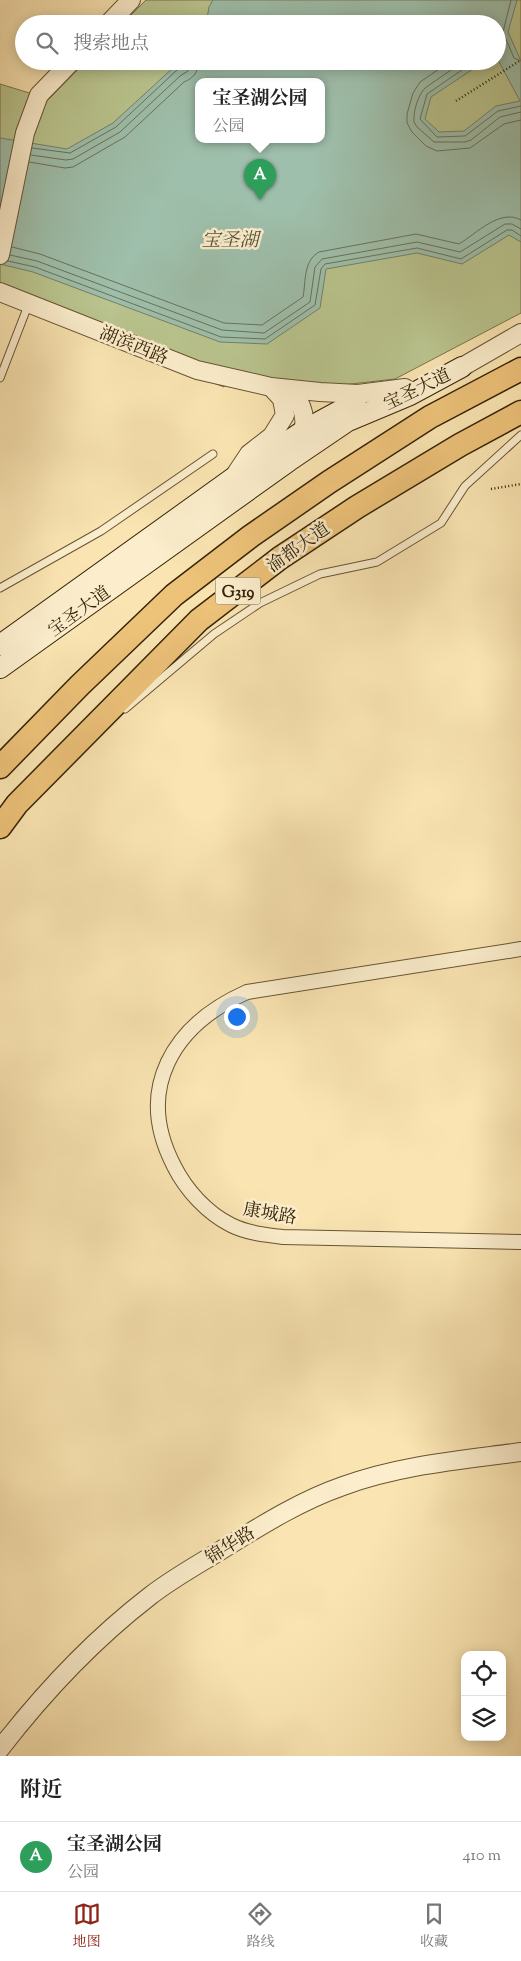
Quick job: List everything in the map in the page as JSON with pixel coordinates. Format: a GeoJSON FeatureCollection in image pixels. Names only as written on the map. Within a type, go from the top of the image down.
{"type":"FeatureCollection","features":[{"type":"Feature","properties":{"kind":"highway","name":"渝都大道"},"geometry":{"type":"LineString","coordinates":[[0,767],[80,685],[174,595],[243,542],[329,482],[430,417],[521,369]]}},
{"type":"Feature","properties":{"kind":"highway","name":"渝都大道"},"geometry":{"type":"LineString","coordinates":[[0,827],[17,804],[199,620],[280,558],[357,507],[460,444],[521,412]]}},
{"type":"Feature","properties":{"kind":"main road","name":"宝圣大道"},"geometry":{"type":"LineString","coordinates":[[2,640],[303,431],[341,410],[462,367]]}},
{"type":"Feature","properties":{"kind":"main road","name":"宝圣大道"},"geometry":{"type":"LineString","coordinates":[[0,668],[289,461],[348,421],[410,395],[462,367]]}},
{"type":"Feature","properties":{"kind":"street"},"geometry":{"type":"LineString","coordinates":[[117,15],[131,0]]}},
{"type":"Feature","properties":{"kind":"street"},"geometry":{"type":"LineString","coordinates":[[0,255],[25,133],[39,95],[63,70]]}},
{"type":"Feature","properties":{"kind":"street","name":"湖滨西路"},"geometry":{"type":"LineString","coordinates":[[0,292],[197,370],[289,389],[358,394],[405,388]]}},
{"type":"Feature","properties":{"kind":"street"},"geometry":{"type":"LineString","coordinates":[[462,367],[521,333]]}},
{"type":"Feature","properties":{"kind":"street"},"geometry":{"type":"LineString","coordinates":[[233,478],[249,454],[272,436],[285,415],[282,398],[271,386]]}},
{"type":"Feature","properties":{"kind":"street"},"geometry":{"type":"LineString","coordinates":[[289,389],[299,398],[305,417],[302,439],[289,461]]}},
{"type":"Feature","properties":{"kind":"street","name":"康城路"},"geometry":{"type":"LineString","coordinates":[[521,949],[247,992],[226,1001],[205,1015],[188,1031],[175,1048],[164,1068],[159,1091],[161,1135],[177,1173],[190,1192],[209,1210],[231,1225],[256,1233],[283,1237],[521,1242]]}},
{"type":"Feature","properties":{"kind":"street","name":"锦华路"},"geometry":{"type":"LineString","coordinates":[[0,1749],[32,1707],[110,1628],[152,1594],[302,1502],[344,1485],[378,1476],[436,1464],[521,1452]]}},
{"type":"Feature","properties":{"kind":"lane"},"geometry":{"type":"LineString","coordinates":[[0,378],[29,303]]}},
{"type":"Feature","properties":{"kind":"lane"},"geometry":{"type":"LineString","coordinates":[[83,737],[129,706],[214,634],[260,603],[320,574],[377,562],[441,523],[465,486],[511,442],[521,435]]}},
{"type":"Feature","properties":{"kind":"lane"},"geometry":{"type":"LineString","coordinates":[[511,442],[521,440]]}},
{"type":"Feature","properties":{"kind":"lane"},"geometry":{"type":"LineString","coordinates":[[0,588],[101,531],[213,454]]}},
{"type":"Feature","properties":{"kind":"path"},"geometry":{"type":"LineString","coordinates":[[506,70],[521,60]]}},
{"type":"Feature","properties":{"kind":"path"},"geometry":{"type":"LineString","coordinates":[[456,101],[506,70]]}},
{"type":"Feature","properties":{"kind":"path"},"geometry":{"type":"LineString","coordinates":[[491,488],[521,484]]}},
{"type":"Feature","properties":{"kind":"green space","name":"宝圣湖"},"geometry":{"type":"Polygon","coordinates":[[[146,0],[521,0],[521,313],[395,379],[342,385],[269,380],[231,375],[224,387],[0,301],[0,84],[49,99],[77,70],[506,70],[506,15],[131,15],[146,0]]]}},
{"type":"Feature","properties":{"kind":"water","name":"宝圣湖"},"geometry":{"type":"Polygon","coordinates":[[[213,0],[517,0],[508,32],[521,61],[521,242],[509,235],[462,264],[417,253],[326,269],[320,308],[267,344],[220,342],[33,272],[0,264],[0,138],[67,149],[113,123],[171,70],[472,70],[431,97],[425,119],[439,132],[464,131],[496,106],[520,101],[503,70],[506,70],[506,15],[208,15],[213,0]]]}},
{"type":"Feature","properties":{"kind":"place","name":"宝圣湖公园"},"geometry":{"type":"Point","coordinates":[260,200]}}]}
